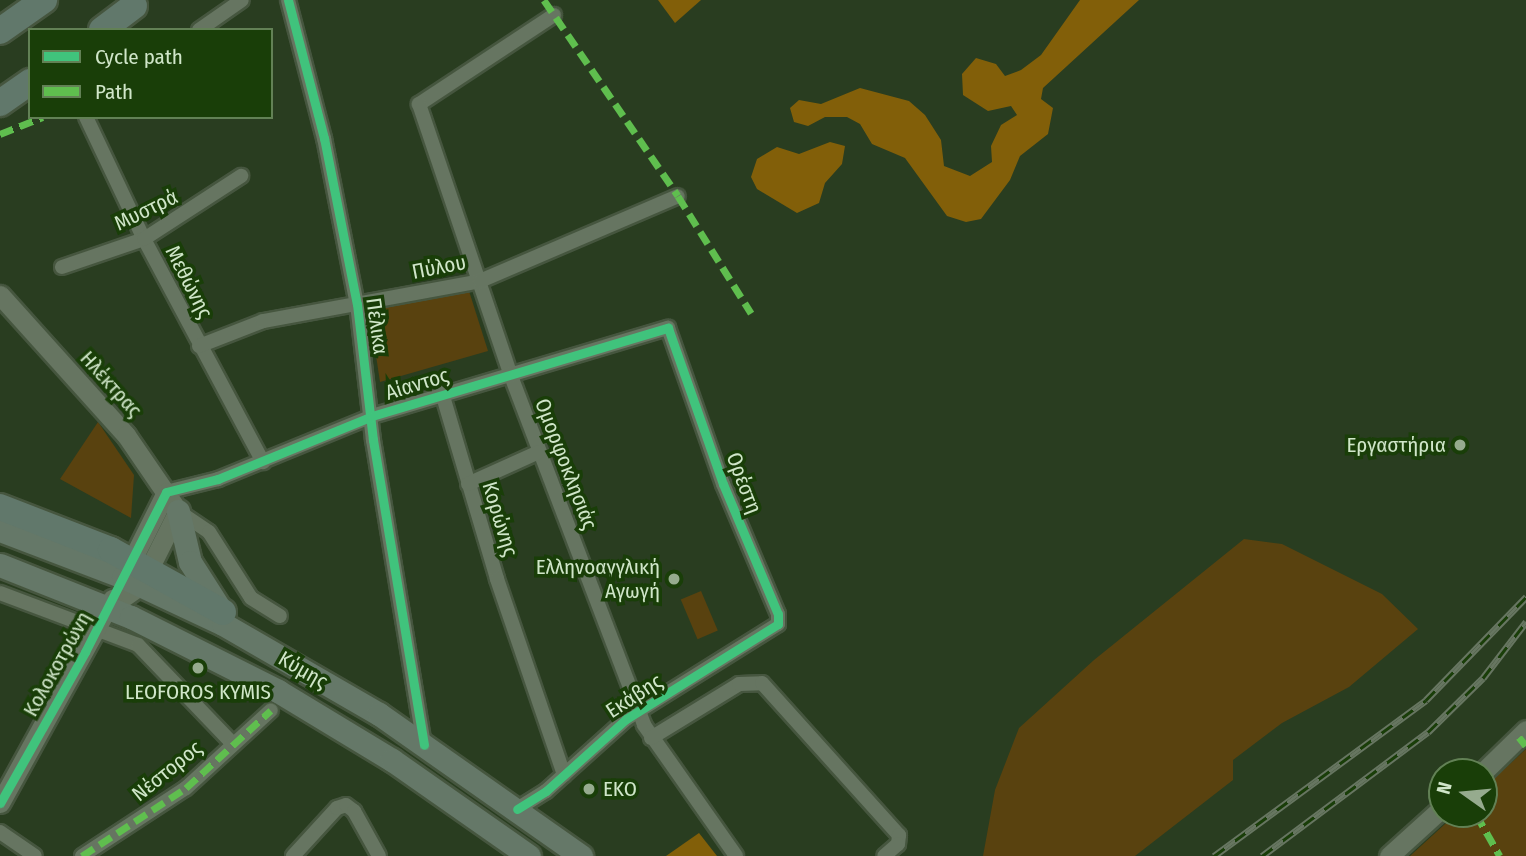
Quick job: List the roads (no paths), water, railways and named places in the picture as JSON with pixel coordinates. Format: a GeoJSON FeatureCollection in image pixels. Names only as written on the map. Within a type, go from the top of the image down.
{"type":"FeatureCollection","features":[{"type":"Feature","properties":{"kind":"highway"},"geometry":{"type":"LineString","coordinates":[[0,31],[44,0]]}},
{"type":"Feature","properties":{"kind":"highway"},"geometry":{"type":"LineString","coordinates":[[105,28],[134,6]]}},
{"type":"Feature","properties":{"kind":"highway"},"geometry":{"type":"LineString","coordinates":[[0,103],[28,83]]}},
{"type":"Feature","properties":{"kind":"highway"},"geometry":{"type":"LineString","coordinates":[[0,507],[223,612]]}},
{"type":"Feature","properties":{"kind":"main road"},"geometry":{"type":"LineString","coordinates":[[172,501],[198,580],[223,612],[266,648]]}},
{"type":"Feature","properties":{"kind":"main road","name":"Κύμης"},"geometry":{"type":"LineString","coordinates":[[0,530],[136,573],[266,648],[424,745],[581,856]]}},
{"type":"Feature","properties":{"kind":"main road","name":"Κύμης"},"geometry":{"type":"LineString","coordinates":[[0,565],[108,608],[278,691],[392,760],[524,854]]}},
{"type":"Feature","properties":{"kind":"street"},"geometry":{"type":"LineString","coordinates":[[202,28],[242,0]]}},
{"type":"Feature","properties":{"kind":"street","name":"Πέλικα"},"geometry":{"type":"LineString","coordinates":[[288,0],[323,132],[357,304],[424,745]]}},
{"type":"Feature","properties":{"kind":"street","name":"Ομορφοκλησιάς"},"geometry":{"type":"LineString","coordinates":[[554,15],[419,104],[511,376],[639,711],[651,738],[736,856]]}},
{"type":"Feature","properties":{"kind":"street","name":"Μεθώνης"},"geometry":{"type":"LineString","coordinates":[[87,119],[144,239],[263,462]]}},
{"type":"Feature","properties":{"kind":"street","name":"Μυστρά"},"geometry":{"type":"LineString","coordinates":[[62,267],[144,239],[241,176]]}},
{"type":"Feature","properties":{"kind":"street","name":"Πύλου"},"geometry":{"type":"LineString","coordinates":[[199,346],[263,321],[480,281],[678,196]]}},
{"type":"Feature","properties":{"kind":"street","name":"Ηλέκτρας"},"geometry":{"type":"LineString","coordinates":[[0,295],[126,435],[172,501]]}},
{"type":"Feature","properties":{"kind":"street","name":"Αίαντος"},"geometry":{"type":"LineString","coordinates":[[172,501],[372,416],[442,393],[511,376],[660,328],[671,331],[679,353]]}},
{"type":"Feature","properties":{"kind":"street","name":"Ορέστη"},"geometry":{"type":"LineString","coordinates":[[679,353],[723,484],[778,614],[778,624]]}},
{"type":"Feature","properties":{"kind":"street","name":"Κορώνης"},"geometry":{"type":"LineString","coordinates":[[442,393],[468,484],[564,775]]}},
{"type":"Feature","properties":{"kind":"street"},"geometry":{"type":"LineString","coordinates":[[468,484],[539,452]]}},
{"type":"Feature","properties":{"kind":"street"},"geometry":{"type":"LineString","coordinates":[[136,573],[172,501],[209,532],[251,598],[280,616]]}},
{"type":"Feature","properties":{"kind":"street","name":"Κολοκοτρώνη"},"geometry":{"type":"LineString","coordinates":[[0,803],[108,608],[136,573]]}},
{"type":"Feature","properties":{"kind":"street"},"geometry":{"type":"LineString","coordinates":[[0,593],[138,645],[153,657],[233,744]]}},
{"type":"Feature","properties":{"kind":"street","name":"Εκάβης"},"geometry":{"type":"LineString","coordinates":[[517,809],[564,775],[639,711],[778,624]]}},
{"type":"Feature","properties":{"kind":"street"},"geometry":{"type":"LineString","coordinates":[[651,738],[739,684],[762,683],[899,835],[898,844],[884,856]]}},
{"type":"Feature","properties":{"kind":"street","name":"Νέστορος"},"geometry":{"type":"LineString","coordinates":[[82,856],[186,788],[271,710]]}},
{"type":"Feature","properties":{"kind":"street"},"geometry":{"type":"LineString","coordinates":[[1497,758],[1526,730]]}},
{"type":"Feature","properties":{"kind":"street"},"geometry":{"type":"LineString","coordinates":[[293,856],[337,808],[346,805],[379,856]]}},
{"type":"Feature","properties":{"kind":"street"},"geometry":{"type":"LineString","coordinates":[[1389,856],[1428,821]]}},
{"type":"Feature","properties":{"kind":"street"},"geometry":{"type":"LineString","coordinates":[[0,832],[35,856]]}},
{"type":"Feature","properties":{"kind":"railway"},"geometry":{"type":"LineString","coordinates":[[1214,856],[1426,700],[1526,597]]}},
{"type":"Feature","properties":{"kind":"railway"},"geometry":{"type":"LineString","coordinates":[[1262,856],[1428,732],[1483,678],[1526,622]]}},
{"type":"Feature","properties":{"kind":"place","name":"Εργαστήρια"},"geometry":{"type":"Point","coordinates":[1460,445]}},
{"type":"Feature","properties":{"kind":"place","name":"Ελληνοαγγλική Αγωγή"},"geometry":{"type":"Point","coordinates":[674,579]}},
{"type":"Feature","properties":{"kind":"place","name":"LEOFOROS KYMIS"},"geometry":{"type":"Point","coordinates":[198,668]}},
{"type":"Feature","properties":{"kind":"place","name":"EKO"},"geometry":{"type":"Point","coordinates":[589,789]}}]}
